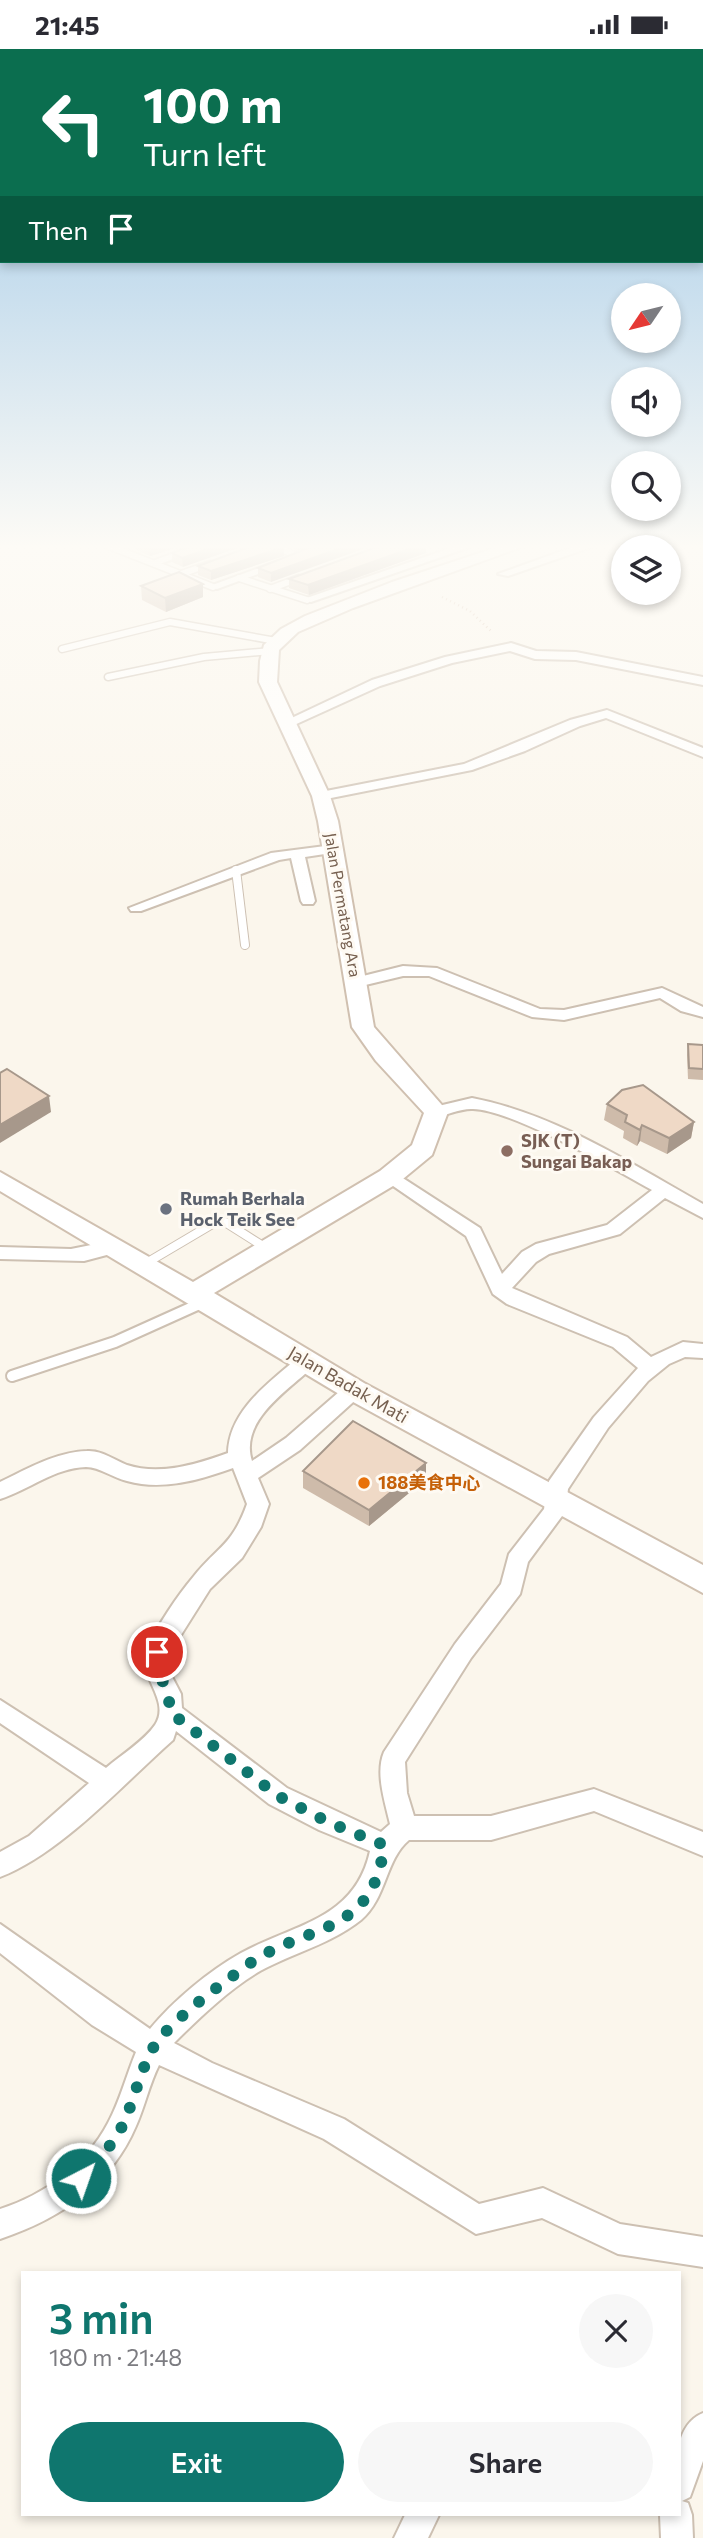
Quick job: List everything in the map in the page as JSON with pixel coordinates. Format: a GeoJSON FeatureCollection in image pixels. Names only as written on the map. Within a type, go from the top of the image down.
{"type":"FeatureCollection","features":[{"type":"Feature","properties":{"kind":"main road","name":"Jalan Permatang Ara"},"geometry":{"type":"LineString","coordinates":[[268,660],[268,682],[321,796],[333,849],[363,1027],[384,1056],[436,1112]]}},
{"type":"Feature","properties":{"kind":"main road"},"geometry":{"type":"LineString","coordinates":[[200,1297],[267,1248],[389,1177],[423,1149],[436,1112]]}},
{"type":"Feature","properties":{"kind":"main road","name":"Jalan Badak Mati"},"geometry":{"type":"LineString","coordinates":[[0,1180],[48,1212],[200,1297],[354,1390],[703,1580]]}},
{"type":"Feature","properties":{"kind":"street"},"geometry":{"type":"LineString","coordinates":[[287,723],[376,683],[449,660]]}},
{"type":"Feature","properties":{"kind":"street"},"geometry":{"type":"LineString","coordinates":[[597,660],[703,681]]}},
{"type":"Feature","properties":{"kind":"street"},"geometry":{"type":"LineString","coordinates":[[321,796],[467,767],[520,748],[575,723],[607,714],[703,753]]}},
{"type":"Feature","properties":{"kind":"street"},"geometry":{"type":"LineString","coordinates":[[136,908],[236,870],[297,852],[333,849]]}},
{"type":"Feature","properties":{"kind":"street"},"geometry":{"type":"LineString","coordinates":[[297,852],[308,901]]}},
{"type":"Feature","properties":{"kind":"street"},"geometry":{"type":"LineString","coordinates":[[357,982],[419,969],[431,971],[538,1014],[564,1015],[662,993],[687,1008],[703,1012]]}},
{"type":"Feature","properties":{"kind":"street"},"geometry":{"type":"LineString","coordinates":[[436,1112],[472,1103],[502,1109],[605,1156],[703,1212]]}},
{"type":"Feature","properties":{"kind":"street"},"geometry":{"type":"LineString","coordinates":[[389,1177],[473,1232],[500,1289],[514,1299],[620,1342],[649,1366]]}},
{"type":"Feature","properties":{"kind":"street"},"geometry":{"type":"LineString","coordinates":[[500,1289],[529,1257],[543,1249],[613,1230],[664,1190]]}},
{"type":"Feature","properties":{"kind":"street"},"geometry":{"type":"LineString","coordinates":[[0,1253],[26,1251],[84,1257],[111,1247]]}},
{"type":"Feature","properties":{"kind":"street"},"geometry":{"type":"LineString","coordinates":[[0,2224],[27,2217],[64,2195],[98,2160],[125,2121],[153,2048],[162,2035],[248,1964],[355,1911],[371,1890],[394,1836],[393,1760],[463,1651],[512,1587],[517,1560],[554,1512],[557,1487],[649,1366],[677,1349],[690,1347],[703,1351]]}},
{"type":"Feature","properties":{"kind":"street"},"geometry":{"type":"LineString","coordinates":[[0,1865],[38,1845],[164,1732],[171,1713],[169,1694],[157,1672],[157,1652],[202,1582],[234,1552],[250,1527],[258,1504],[242,1466],[243,1427],[256,1409],[306,1362]]}},
{"type":"Feature","properties":{"kind":"street"},"geometry":{"type":"LineString","coordinates":[[0,1492],[69,1460],[89,1458],[124,1472],[153,1478],[242,1466],[293,1444],[354,1390]]}},
{"type":"Feature","properties":{"kind":"street"},"geometry":{"type":"LineString","coordinates":[[0,1710],[109,1783]]}},
{"type":"Feature","properties":{"kind":"street"},"geometry":{"type":"LineString","coordinates":[[171,1713],[278,1796],[328,1822],[394,1836],[491,1828],[594,1800],[703,1844]]}},
{"type":"Feature","properties":{"kind":"street"},"geometry":{"type":"LineString","coordinates":[[0,1937],[102,2015],[153,2048],[202,2073],[334,2129],[476,2219],[543,2203],[618,2239],[703,2252]]}},
{"type":"Feature","properties":{"kind":"street"},"geometry":{"type":"LineString","coordinates":[[681,2480],[691,2448],[703,2429]]}},
{"type":"Feature","properties":{"kind":"street"},"geometry":{"type":"LineString","coordinates":[[410,2538],[422,2516]]}},
{"type":"Feature","properties":{"kind":"street"},"geometry":{"type":"LineString","coordinates":[[676,2516],[677,2538]]}},
{"type":"Feature","properties":{"kind":"lane"},"geometry":{"type":"LineString","coordinates":[[108,677],[189,660]]}},
{"type":"Feature","properties":{"kind":"lane"},"geometry":{"type":"LineString","coordinates":[[236,870],[245,945]]}},
{"type":"Feature","properties":{"kind":"lane"},"geometry":{"type":"LineString","coordinates":[[142,1265],[214,1223],[225,1222],[267,1248]]}},
{"type":"Feature","properties":{"kind":"lane"},"geometry":{"type":"LineString","coordinates":[[12,1376],[115,1342],[200,1297]]}},
{"type":"Feature","properties":{"kind":"building"},"geometry":{"type":"Polygon","coordinates":[[[688,1044],[703,1045],[703,1069],[689,1068],[688,1044]]]}},
{"type":"Feature","properties":{"kind":"building"},"geometry":{"type":"Polygon","coordinates":[[[7,1069],[49,1096],[0,1125],[0,1073],[7,1069]]]}},
{"type":"Feature","properties":{"kind":"building"},"geometry":{"type":"Polygon","coordinates":[[[643,1085],[694,1122],[669,1138],[642,1125],[640,1130],[625,1122],[627,1115],[607,1104],[622,1090],[643,1085]]]}},
{"type":"Feature","properties":{"kind":"building","name":"188美食中心"},"geometry":{"type":"Polygon","coordinates":[[[353,1421],[426,1463],[369,1510],[303,1471],[353,1421]]]}},
{"type":"Feature","properties":{"kind":"place","name":"SJK (T) Sungai Bakap"},"geometry":{"type":"Point","coordinates":[507,1151]}},
{"type":"Feature","properties":{"kind":"place","name":"Rumah Berhala Hock Teik See"},"geometry":{"type":"Point","coordinates":[166,1209]}},
{"type":"Feature","properties":{"kind":"place","name":"188美食中心"},"geometry":{"type":"Point","coordinates":[364,1483]}},
{"type":"Feature","properties":{"kind":"route"},"geometry":{"type":"LineString","coordinates":[[81,2178],[98,2160],[125,2121],[153,2048],[162,2035],[248,1964],[355,1911],[371,1890],[382,1865],[384,1845],[328,1822],[278,1796],[171,1713],[169,1694],[157,1672],[157,1652]]}}]}
